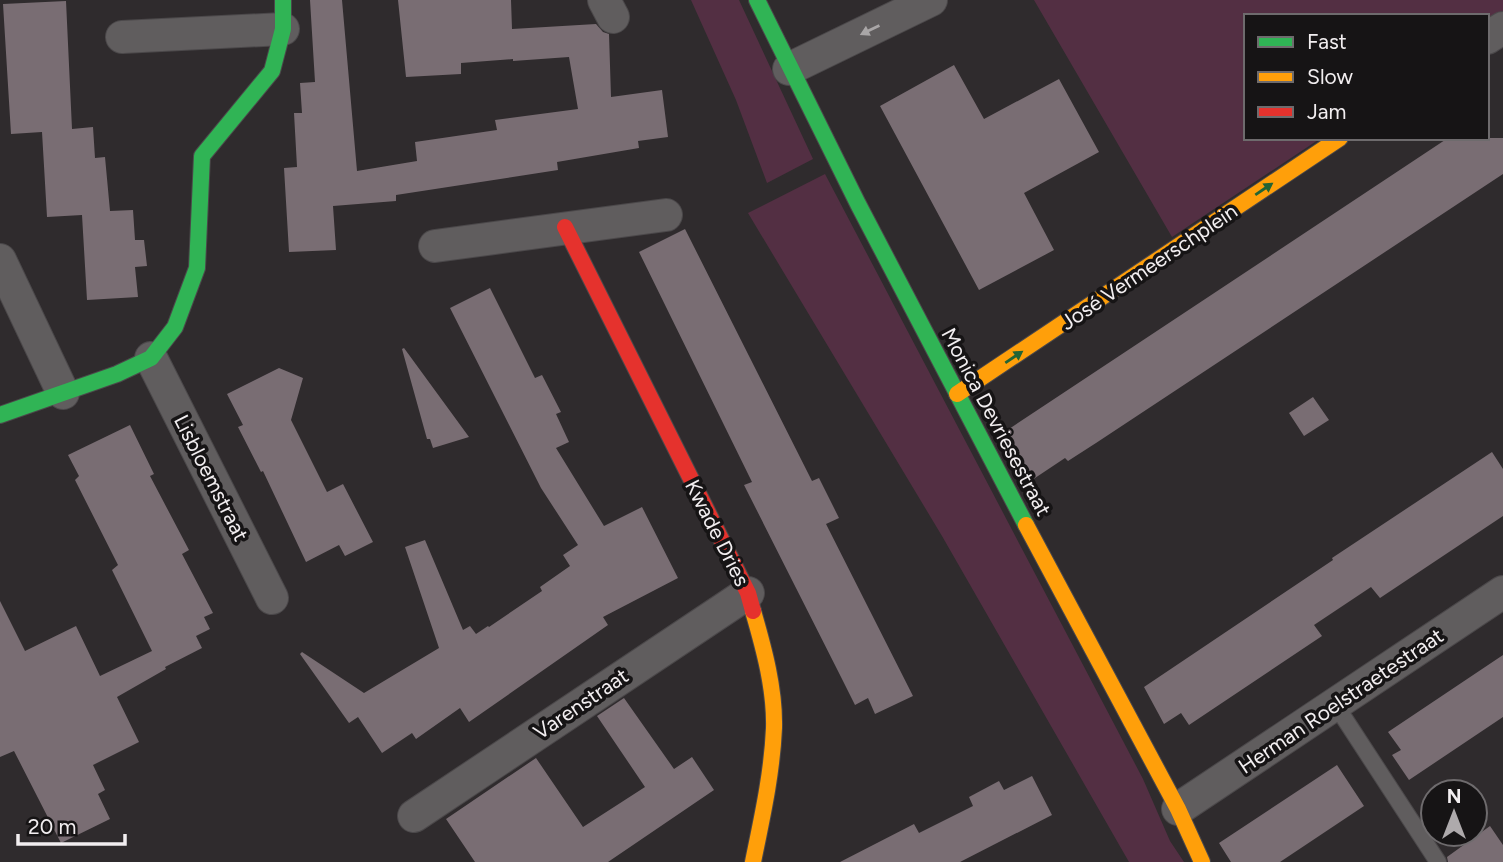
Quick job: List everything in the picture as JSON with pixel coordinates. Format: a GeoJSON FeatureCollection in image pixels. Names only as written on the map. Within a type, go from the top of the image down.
{"type":"FeatureCollection","features":[{"type":"Feature","properties":{"kind":"street","name":"Monica Devriesestraat"},"geometry":{"type":"LineString","coordinates":[[757,0],[789,69],[957,394],[1178,809],[1202,862]]}},
{"type":"Feature","properties":{"kind":"street"},"geometry":{"type":"LineString","coordinates":[[789,69],[931,0]]}},
{"type":"Feature","properties":{"kind":"street"},"geometry":{"type":"LineString","coordinates":[[0,415],[117,374],[151,358],[175,327],[197,268],[202,156],[272,71],[283,15],[122,37]]}},
{"type":"Feature","properties":{"kind":"street","name":"José Vermeerschplein"},"geometry":{"type":"LineString","coordinates":[[957,394],[1337,140]]}},
{"type":"Feature","properties":{"kind":"street"},"geometry":{"type":"LineString","coordinates":[[435,246],[666,215]]}},
{"type":"Feature","properties":{"kind":"street","name":"Kwade Dries"},"geometry":{"type":"LineString","coordinates":[[565,228],[748,593],[767,659],[774,726],[768,790],[753,862]]}},
{"type":"Feature","properties":{"kind":"street"},"geometry":{"type":"LineString","coordinates":[[0,260],[63,393]]}},
{"type":"Feature","properties":{"kind":"street","name":"Lisbloemstraat"},"geometry":{"type":"LineString","coordinates":[[151,358],[272,598]]}},
{"type":"Feature","properties":{"kind":"street","name":"Varenstraat"},"geometry":{"type":"LineString","coordinates":[[414,816],[748,593]]}},
{"type":"Feature","properties":{"kind":"street","name":"Herman Roelstraetestraat"},"geometry":{"type":"LineString","coordinates":[[1178,809],[1502,596]]}},
{"type":"Feature","properties":{"kind":"lane"},"geometry":{"type":"LineString","coordinates":[[1335,704],[1438,862]]}},
{"type":"Feature","properties":{"kind":"shaded area"},"geometry":{"type":"Polygon","coordinates":[[[691,0],[739,0],[813,159],[767,183],[736,100],[691,0]]]}},
{"type":"Feature","properties":{"kind":"shaded area"},"geometry":{"type":"Polygon","coordinates":[[[1034,0],[1503,0],[1503,14],[1489,24],[1489,14],[1244,14],[1244,140],[1318,140],[1172,237],[1034,0]]]}},
{"type":"Feature","properties":{"kind":"shaded area"},"geometry":{"type":"Polygon","coordinates":[[[825,174],[1143,779],[1170,841],[1184,862],[1129,862],[942,536],[748,213],[825,174]]]}},
{"type":"Feature","properties":{"kind":"building"},"geometry":{"type":"Polygon","coordinates":[[[310,0],[342,0],[357,171],[417,161],[415,142],[497,130],[495,120],[578,109],[569,57],[461,63],[461,74],[406,77],[398,0],[511,0],[512,29],[596,24],[609,34],[611,97],[662,90],[668,137],[638,141],[639,148],[557,162],[558,170],[396,195],[396,201],[333,206],[336,250],[289,252],[284,168],[297,167],[294,113],[302,113],[300,83],[315,82],[310,0]]]}},
{"type":"Feature","properties":{"kind":"building"},"geometry":{"type":"Polygon","coordinates":[[[66,1],[72,129],[93,127],[95,158],[105,157],[110,211],[133,210],[135,240],[144,240],[147,266],[135,267],[138,297],[87,300],[82,215],[47,217],[42,132],[11,134],[3,4],[66,1]]]}},
{"type":"Feature","properties":{"kind":"building"},"geometry":{"type":"Polygon","coordinates":[[[954,65],[984,119],[1059,79],[1099,152],[1024,193],[1054,250],[979,290],[880,106],[954,65]]]}},
{"type":"Feature","properties":{"kind":"building"},"geometry":{"type":"Polygon","coordinates":[[[1503,138],[1503,174],[1068,461],[1065,458],[1032,480],[1006,431],[1445,140],[1503,138]]]}},
{"type":"Feature","properties":{"kind":"building"},"geometry":{"type":"Polygon","coordinates":[[[685,229],[812,481],[819,478],[839,518],[826,524],[913,696],[875,714],[868,698],[855,705],[744,485],[752,482],[639,252],[685,229]]]}},
{"type":"Feature","properties":{"kind":"building"},"geometry":{"type":"Polygon","coordinates":[[[490,288],[535,378],[542,375],[561,412],[556,414],[569,442],[556,448],[604,526],[642,507],[678,578],[603,617],[608,625],[469,722],[460,708],[416,739],[412,733],[382,753],[358,717],[349,723],[300,654],[302,652],[364,693],[439,648],[405,547],[425,540],[463,630],[470,626],[476,634],[542,591],[540,587],[570,566],[563,555],[578,545],[541,488],[450,308],[490,288]]]}},
{"type":"Feature","properties":{"kind":"building"},"geometry":{"type":"Polygon","coordinates":[[[404,348],[469,437],[433,448],[430,439],[427,439],[402,349],[404,348]]]}},
{"type":"Feature","properties":{"kind":"building"},"geometry":{"type":"Polygon","coordinates":[[[279,368],[303,378],[291,420],[327,492],[343,484],[373,542],[345,556],[339,545],[306,562],[263,471],[261,472],[238,427],[243,425],[227,394],[279,368]]]}},
{"type":"Feature","properties":{"kind":"building"},"geometry":{"type":"Polygon","coordinates":[[[1313,397],[1329,420],[1304,436],[1289,413],[1313,397]]]}},
{"type":"Feature","properties":{"kind":"building"},"geometry":{"type":"Polygon","coordinates":[[[130,425],[154,474],[150,476],[189,550],[182,554],[213,613],[204,617],[210,629],[196,636],[202,648],[117,697],[139,742],[93,765],[105,790],[98,794],[110,819],[61,843],[14,751],[0,757],[0,601],[25,651],[76,626],[100,676],[152,651],[112,570],[118,565],[75,480],[79,476],[68,455],[130,425]]]}},
{"type":"Feature","properties":{"kind":"building"},"geometry":{"type":"Polygon","coordinates":[[[1492,452],[1503,469],[1503,516],[1380,598],[1371,587],[1314,625],[1322,636],[1189,725],[1181,713],[1164,724],[1144,687],[1492,452]]]}},
{"type":"Feature","properties":{"kind":"building"},"geometry":{"type":"Polygon","coordinates":[[[1503,655],[1503,717],[1409,780],[1392,755],[1401,750],[1388,732],[1503,655]]]}},
{"type":"Feature","properties":{"kind":"building"},"geometry":{"type":"Polygon","coordinates":[[[624,698],[674,769],[692,757],[714,790],[608,862],[475,862],[446,819],[536,758],[583,827],[645,787],[597,716],[624,698]]]}},
{"type":"Feature","properties":{"kind":"building"},"geometry":{"type":"Polygon","coordinates":[[[1337,765],[1364,806],[1280,862],[1231,862],[1219,843],[1337,765]]]}},
{"type":"Feature","properties":{"kind":"building"},"geometry":{"type":"Polygon","coordinates":[[[1032,776],[1052,815],[960,862],[840,862],[914,824],[919,833],[973,806],[969,797],[999,781],[1004,790],[1032,776]]]}},
{"type":"Feature","properties":{"kind":"building"},"geometry":{"type":"Polygon","coordinates":[[[1489,827],[1503,845],[1503,862],[1448,862],[1447,857],[1459,848],[1489,848],[1489,827]]]}},
{"type":"Feature","properties":{"kind":"traffic: fast"},"geometry":{"type":"LineString","coordinates":[[0,415],[117,374],[151,358],[175,327],[197,268],[202,156],[272,71],[283,29],[283,0]]}},
{"type":"Feature","properties":{"kind":"traffic: fast"},"geometry":{"type":"LineString","coordinates":[[757,0],[858,204],[1026,525]]}},
{"type":"Feature","properties":{"kind":"traffic: slow"},"geometry":{"type":"LineString","coordinates":[[957,394],[1337,140]]}},
{"type":"Feature","properties":{"kind":"traffic: slow"},"geometry":{"type":"LineString","coordinates":[[1026,525],[1178,809],[1202,862]]}},
{"type":"Feature","properties":{"kind":"traffic: slow"},"geometry":{"type":"LineString","coordinates":[[753,611],[771,684],[774,728],[769,779],[753,862]]}},
{"type":"Feature","properties":{"kind":"traffic: jam"},"geometry":{"type":"LineString","coordinates":[[565,227],[748,593],[753,611]]}}]}
